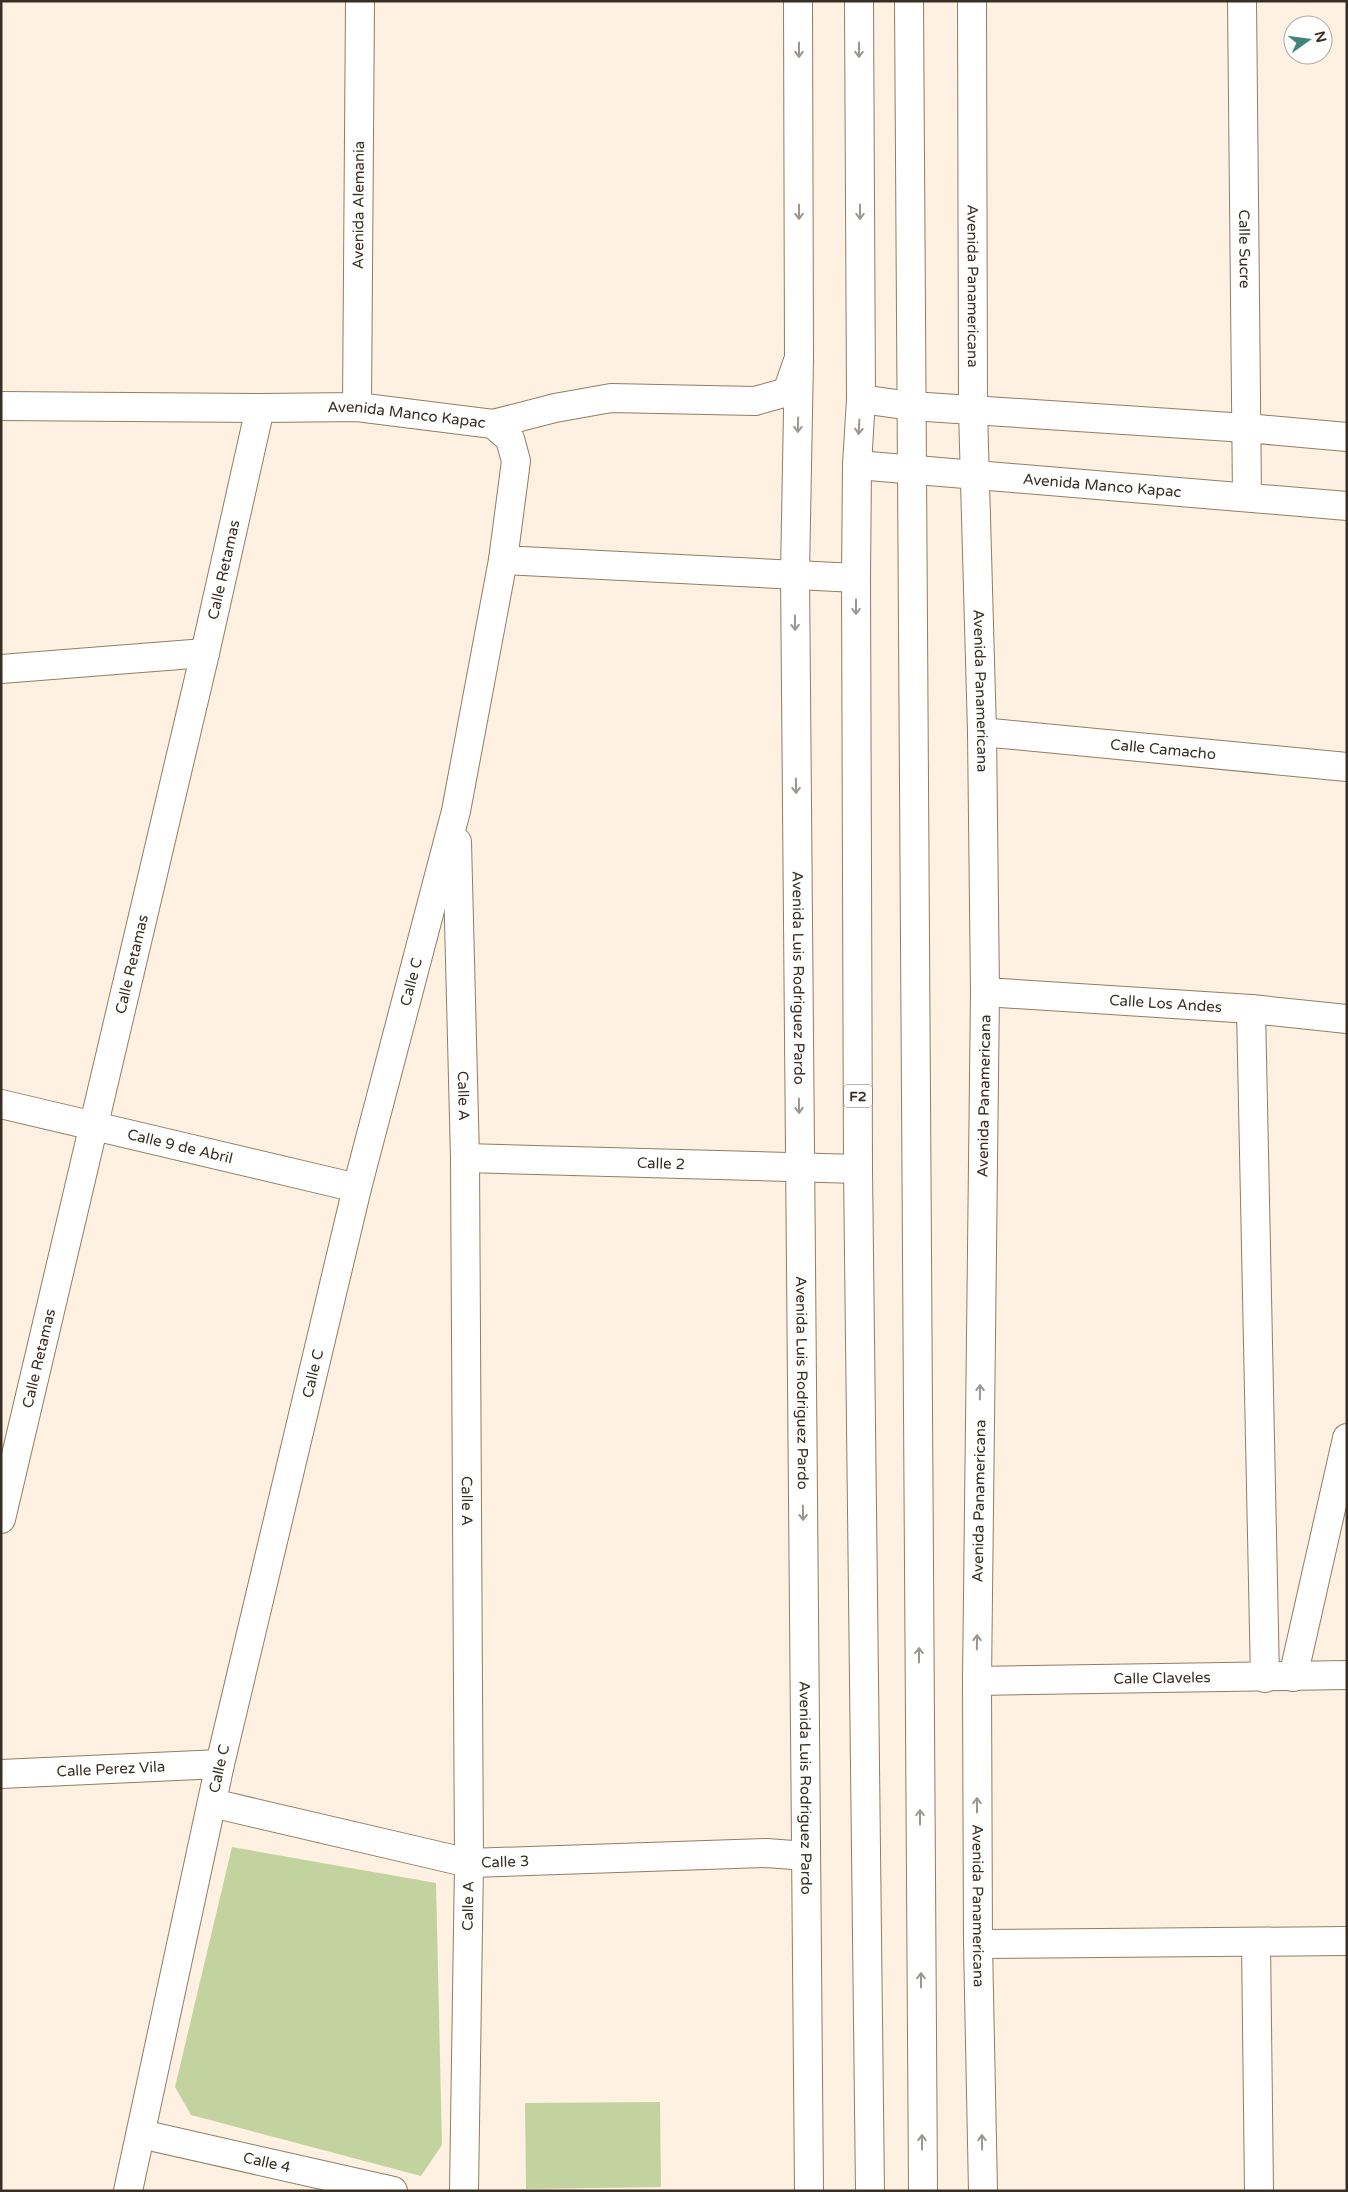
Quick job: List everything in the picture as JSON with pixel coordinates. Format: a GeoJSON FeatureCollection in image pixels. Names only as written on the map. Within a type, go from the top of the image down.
{"type":"FeatureCollection","features":[{"type":"Feature","properties":{"kind":"main road","name":"Avenida Alemania"},"geometry":{"type":"LineString","coordinates":[[357,407],[360,1]]}},
{"type":"Feature","properties":{"kind":"main road"},"geometry":{"type":"LineString","coordinates":[[794,574],[799,358],[798,1]]}},
{"type":"Feature","properties":{"kind":"main road","name":"F2"},"geometry":{"type":"LineString","coordinates":[[858,1],[861,399],[857,465],[856,578],[858,1169],[870,2191]]}},
{"type":"Feature","properties":{"kind":"main road"},"geometry":{"type":"LineString","coordinates":[[909,1],[910,406],[923,2191]]}},
{"type":"Feature","properties":{"kind":"main road","name":"Avenida Panamericana"},"geometry":{"type":"LineString","coordinates":[[972,1],[973,410],[982,732],[986,992],[977,1681],[978,1944],[983,2191]]}},
{"type":"Feature","properties":{"kind":"main road","name":"Calle Sucre"},"geometry":{"type":"LineString","coordinates":[[1242,1],[1247,497]]}},
{"type":"Feature","properties":{"kind":"main road"},"geometry":{"type":"LineString","coordinates":[[493,424],[555,408],[611,398],[756,401],[787,392],[799,358]]}},
{"type":"Feature","properties":{"kind":"main road"},"geometry":{"type":"LineString","coordinates":[[861,399],[910,406],[1246,428],[1347,437]]}},
{"type":"Feature","properties":{"kind":"main road","name":"Avenida Manco Kapac"},"geometry":{"type":"LineString","coordinates":[[1,406],[357,407],[493,424],[510,439],[516,461],[503,560]]}},
{"type":"Feature","properties":{"kind":"main road","name":"Calle Retamas"},"geometry":{"type":"LineString","coordinates":[[1,1520],[205,653],[260,408]]}},
{"type":"Feature","properties":{"kind":"main road","name":"Avenida Manco Kapac"},"geometry":{"type":"LineString","coordinates":[[857,465],[1347,506]]}},
{"type":"Feature","properties":{"kind":"main road"},"geometry":{"type":"LineString","coordinates":[[503,560],[856,578]]}},
{"type":"Feature","properties":{"kind":"main road","name":"Calle C"},"geometry":{"type":"LineString","coordinates":[[128,2191],[220,1764],[358,1188],[456,811],[503,560]]}},
{"type":"Feature","properties":{"kind":"main road","name":"Avenida Luis Rodriguez Pardo"},"geometry":{"type":"LineString","coordinates":[[794,574],[809,2191]]}},
{"type":"Feature","properties":{"kind":"main road"},"geometry":{"type":"LineString","coordinates":[[1,669],[205,653]]}},
{"type":"Feature","properties":{"kind":"main road","name":"Calle Camacho"},"geometry":{"type":"LineString","coordinates":[[982,732],[1347,766]]}},
{"type":"Feature","properties":{"kind":"main road","name":"Calle A"},"geometry":{"type":"LineString","coordinates":[[456,811],[465,1158],[469,1864],[464,2191]]}},
{"type":"Feature","properties":{"kind":"main road","name":"Calle Los Andes"},"geometry":{"type":"LineString","coordinates":[[986,992],[1251,1009],[1347,1019]]}},
{"type":"Feature","properties":{"kind":"main road"},"geometry":{"type":"LineString","coordinates":[[1251,1009],[1265,1678]]}},
{"type":"Feature","properties":{"kind":"main road","name":"Calle 9 de Abril"},"geometry":{"type":"LineString","coordinates":[[1,1104],[358,1188]]}},
{"type":"Feature","properties":{"kind":"main road","name":"Calle 2"},"geometry":{"type":"LineString","coordinates":[[465,1158],[858,1169]]}},
{"type":"Feature","properties":{"kind":"main road"},"geometry":{"type":"LineString","coordinates":[[1293,1677],[1347,1438]]}},
{"type":"Feature","properties":{"kind":"main road","name":"Calle Claveles"},"geometry":{"type":"LineString","coordinates":[[977,1681],[1265,1678],[1347,1675]]}},
{"type":"Feature","properties":{"kind":"main road","name":"Calle Perez Vila"},"geometry":{"type":"LineString","coordinates":[[1,1774],[220,1764]]}},
{"type":"Feature","properties":{"kind":"main road","name":"Calle 3"},"geometry":{"type":"LineString","coordinates":[[212,1803],[469,1864],[767,1853],[806,1856]]}},
{"type":"Feature","properties":{"kind":"main road"},"geometry":{"type":"LineString","coordinates":[[978,1944],[1347,1941]]}},
{"type":"Feature","properties":{"kind":"main road"},"geometry":{"type":"LineString","coordinates":[[1256,1942],[1258,2191]]}},
{"type":"Feature","properties":{"kind":"main road","name":"Calle 4"},"geometry":{"type":"LineString","coordinates":[[141,2134],[393,2191]]}},
{"type":"Feature","properties":{"kind":"green space"},"geometry":{"type":"Polygon","coordinates":[[[232,1847],[436,1883],[442,2145],[421,2176],[191,2115],[175,2087],[232,1847]]]}},
{"type":"Feature","properties":{"kind":"green space"},"geometry":{"type":"Polygon","coordinates":[[[660,2102],[661,2187],[526,2189],[525,2103],[660,2102]]]}}]}
